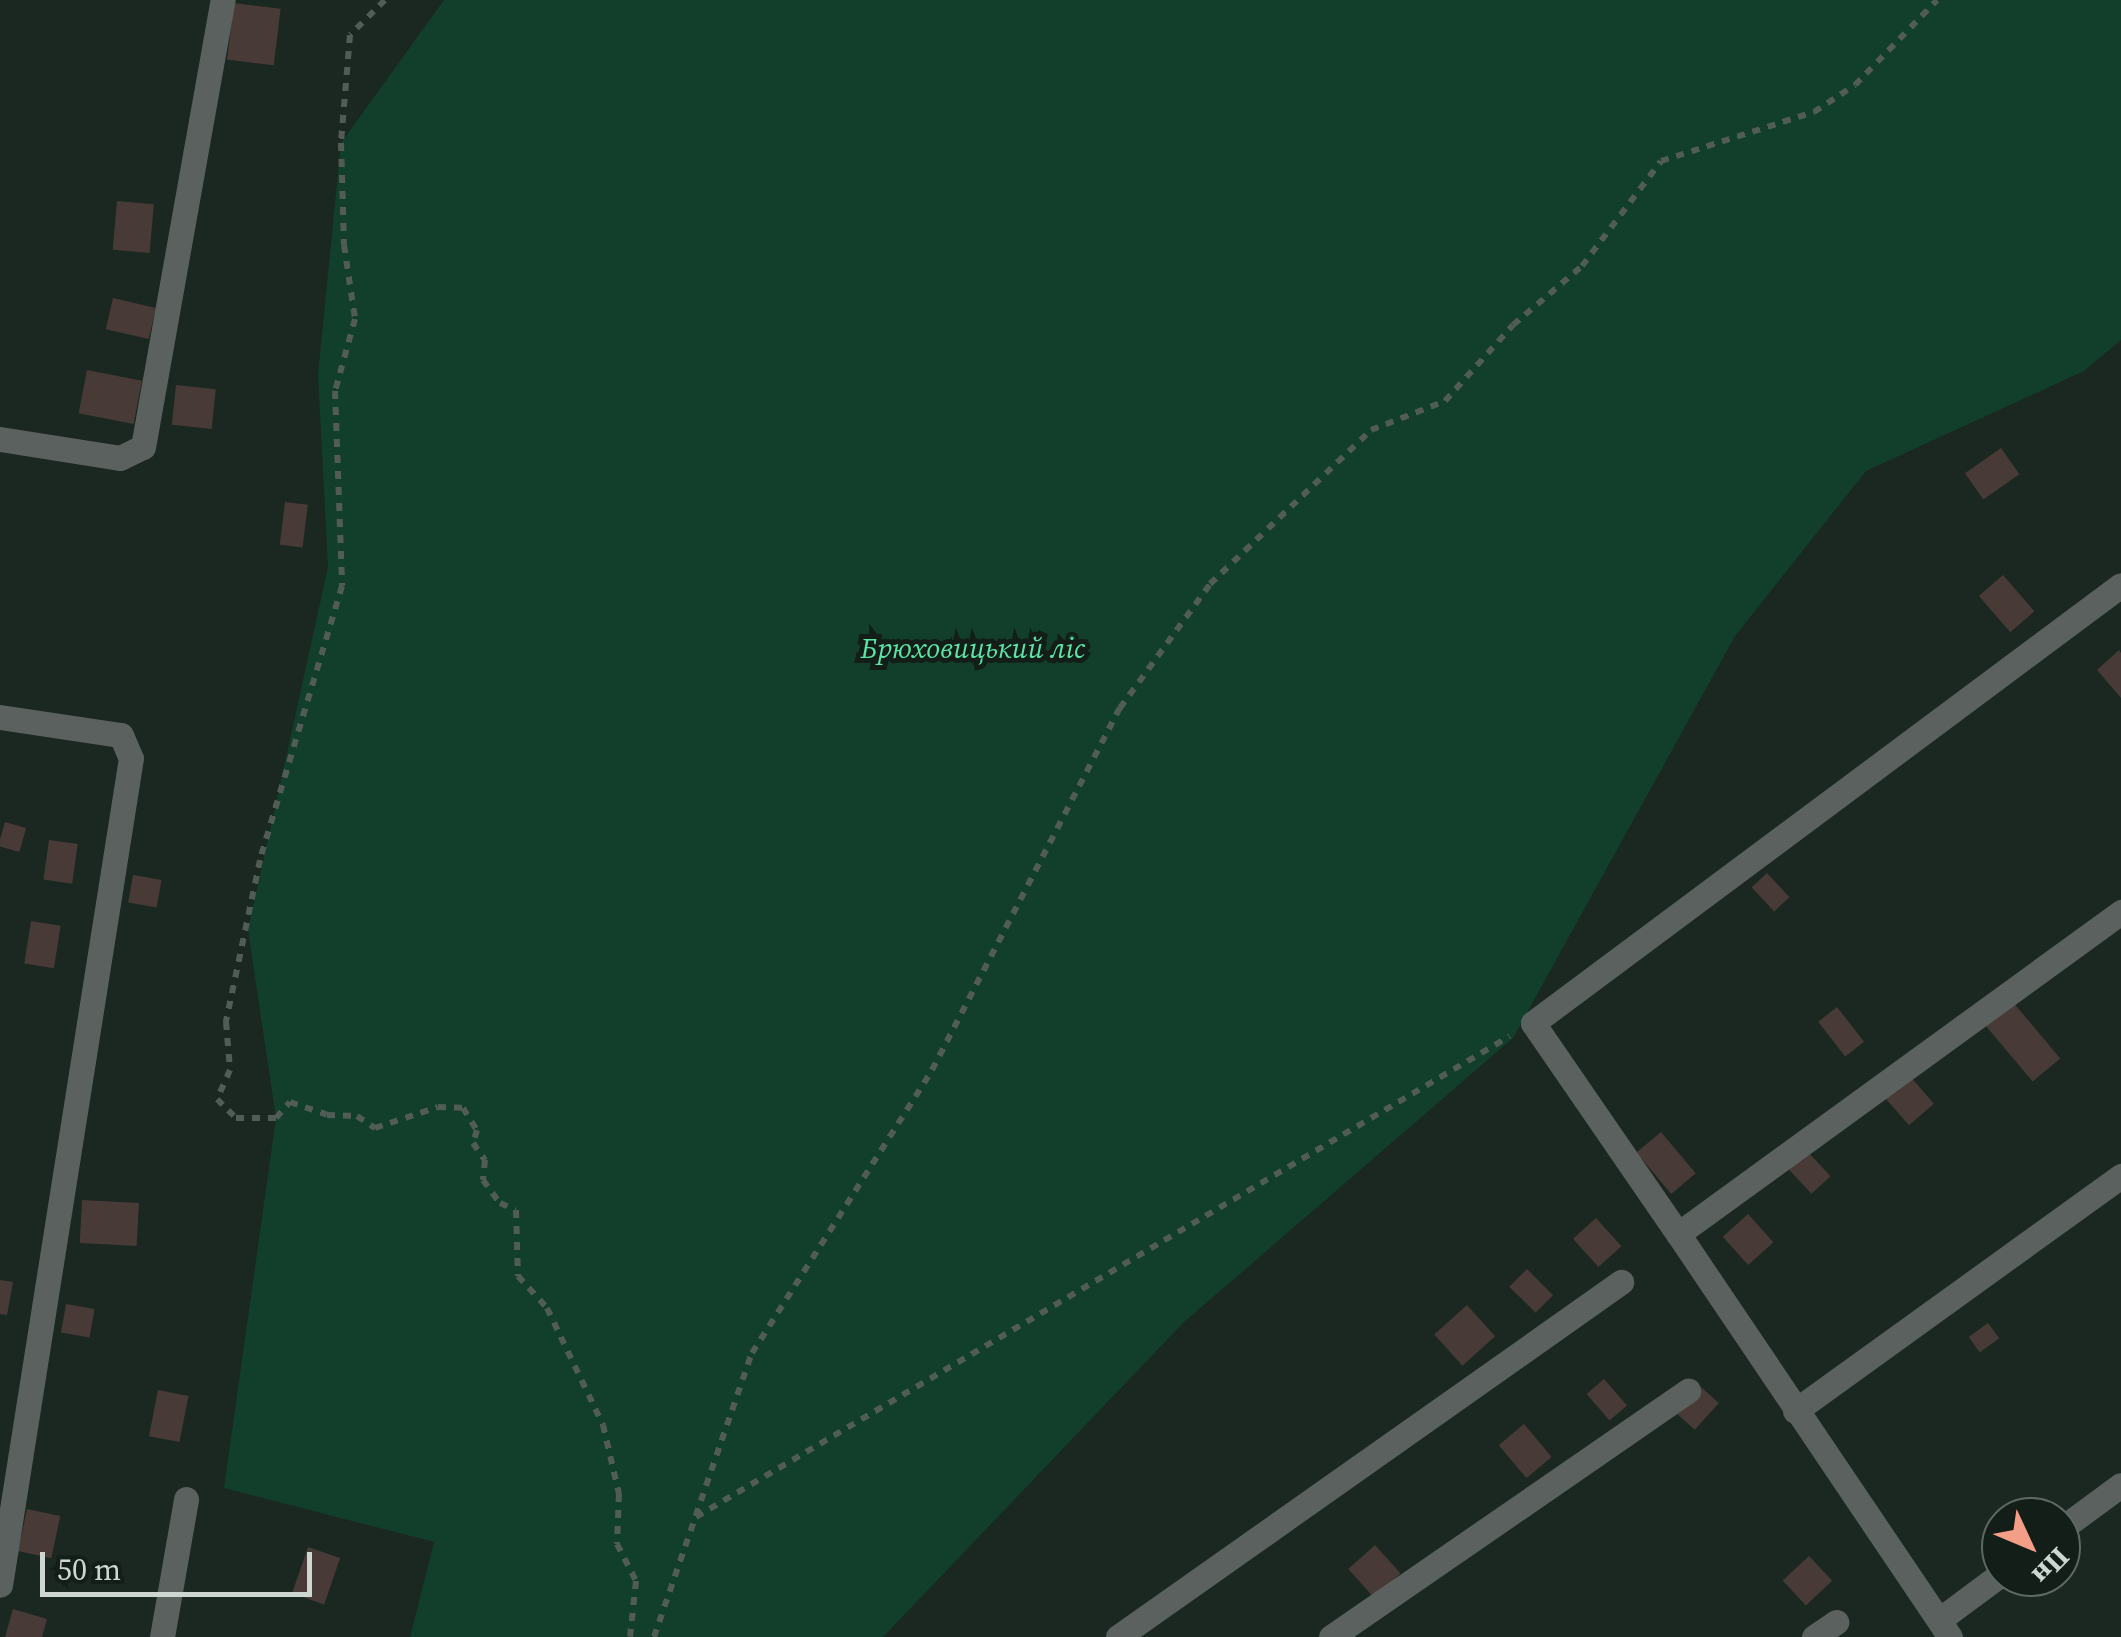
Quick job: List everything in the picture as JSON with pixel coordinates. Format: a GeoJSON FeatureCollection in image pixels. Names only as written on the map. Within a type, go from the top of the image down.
{"type":"FeatureCollection","features":[{"type":"Feature","properties":{"kind":"street"},"geometry":{"type":"LineString","coordinates":[[0,438],[120,458],[143,447],[223,0]]}},
{"type":"Feature","properties":{"kind":"street"},"geometry":{"type":"LineString","coordinates":[[1981,1593],[1944,1629],[1533,1023],[2121,585]]}},
{"type":"Feature","properties":{"kind":"street"},"geometry":{"type":"LineString","coordinates":[[0,717],[121,734],[131,758],[0,1585]]}},
{"type":"Feature","properties":{"kind":"street"},"geometry":{"type":"LineString","coordinates":[[1678,1234],[2121,912]]}},
{"type":"Feature","properties":{"kind":"street"},"geometry":{"type":"LineString","coordinates":[[1795,1412],[2121,1176]]}},
{"type":"Feature","properties":{"kind":"street"},"geometry":{"type":"LineString","coordinates":[[1118,1637],[1621,1282]]}},
{"type":"Feature","properties":{"kind":"street"},"geometry":{"type":"LineString","coordinates":[[1331,1637],[1688,1390]]}},
{"type":"Feature","properties":{"kind":"street"},"geometry":{"type":"LineString","coordinates":[[2081,1514],[2121,1484]]}},
{"type":"Feature","properties":{"kind":"street"},"geometry":{"type":"LineString","coordinates":[[162,1637],[186,1499]]}},
{"type":"Feature","properties":{"kind":"street"},"geometry":{"type":"LineString","coordinates":[[1814,1637],[1836,1622]]}},
{"type":"Feature","properties":{"kind":"path"},"geometry":{"type":"LineString","coordinates":[[385,0],[350,35],[341,143],[344,245],[355,319],[335,391],[342,586],[260,860],[226,1022],[230,1070],[217,1099],[236,1118],[276,1118],[290,1102],[327,1116],[357,1116],[375,1128],[438,1108],[463,1108],[477,1130],[473,1142],[485,1160],[482,1180],[500,1203],[516,1210],[518,1276],[547,1308],[579,1370],[586,1401],[603,1426],[619,1494],[617,1544],[636,1581],[630,1637]]}},
{"type":"Feature","properties":{"kind":"path"},"geometry":{"type":"LineString","coordinates":[[654,1637],[752,1353],[932,1070],[1120,708],[1210,584],[1371,430],[1445,401],[1514,325],[1582,266],[1661,160],[1814,112],[1855,85],[1938,0]]}},
{"type":"Feature","properties":{"kind":"path"},"geometry":{"type":"LineString","coordinates":[[696,1517],[1533,1023]]}},
{"type":"Feature","properties":{"kind":"green space","name":"Брюховицький ліс"},"geometry":{"type":"Polygon","coordinates":[[[444,0],[2121,0],[2121,340],[2084,371],[1866,471],[1735,636],[1513,1038],[1183,1323],[883,1637],[410,1637],[434,1542],[224,1488],[276,1118],[248,930],[328,567],[318,375],[341,143],[444,0]]]}},
{"type":"Feature","properties":{"kind":"building"},"geometry":{"type":"Polygon","coordinates":[[[234,3],[281,9],[274,65],[227,60],[234,3]]]}},
{"type":"Feature","properties":{"kind":"building"},"geometry":{"type":"Polygon","coordinates":[[[117,201],[154,204],[150,253],[113,250],[117,201]]]}},
{"type":"Feature","properties":{"kind":"building"},"geometry":{"type":"Polygon","coordinates":[[[113,298],[156,308],[149,339],[106,329],[113,298]]]}},
{"type":"Feature","properties":{"kind":"building"},"geometry":{"type":"Polygon","coordinates":[[[87,370],[142,381],[134,424],[79,413],[87,370]]]}},
{"type":"Feature","properties":{"kind":"building"},"geometry":{"type":"Polygon","coordinates":[[[176,385],[216,389],[212,429],[172,425],[176,385]]]}},
{"type":"Feature","properties":{"kind":"building"},"geometry":{"type":"Polygon","coordinates":[[[2001,448],[2019,474],[1983,499],[1965,473],[2001,448]]]}},
{"type":"Feature","properties":{"kind":"building"},"geometry":{"type":"Polygon","coordinates":[[[285,502],[308,505],[303,547],[280,545],[285,502]]]}},
{"type":"Feature","properties":{"kind":"building"},"geometry":{"type":"Polygon","coordinates":[[[2003,575],[2034,611],[2010,632],[1979,596],[2003,575]]]}},
{"type":"Feature","properties":{"kind":"building"},"geometry":{"type":"Polygon","coordinates":[[[2119,650],[2121,653],[2121,698],[2097,670],[2119,650]]]}},
{"type":"Feature","properties":{"kind":"building"},"geometry":{"type":"Polygon","coordinates":[[[5,822],[26,828],[19,852],[0,847],[5,822]]]}},
{"type":"Feature","properties":{"kind":"building"},"geometry":{"type":"Polygon","coordinates":[[[49,840],[78,844],[72,884],[43,880],[49,840]]]}},
{"type":"Feature","properties":{"kind":"building"},"geometry":{"type":"Polygon","coordinates":[[[1767,873],[1790,897],[1774,911],[1752,887],[1767,873]]]}},
{"type":"Feature","properties":{"kind":"building"},"geometry":{"type":"Polygon","coordinates":[[[133,875],[162,880],[157,908],[128,903],[133,875]]]}},
{"type":"Feature","properties":{"kind":"building"},"geometry":{"type":"Polygon","coordinates":[[[31,921],[61,926],[54,968],[24,963],[31,921]]]}},
{"type":"Feature","properties":{"kind":"building"},"geometry":{"type":"Polygon","coordinates":[[[2012,1001],[2060,1058],[2033,1082],[1984,1024],[2012,1001]]]}},
{"type":"Feature","properties":{"kind":"building"},"geometry":{"type":"Polygon","coordinates":[[[1837,1007],[1864,1042],[1845,1056],[1818,1022],[1837,1007]]]}},
{"type":"Feature","properties":{"kind":"building"},"geometry":{"type":"Polygon","coordinates":[[[1909,1075],[1934,1104],[1909,1125],[1884,1097],[1909,1075]]]}},
{"type":"Feature","properties":{"kind":"building"},"geometry":{"type":"Polygon","coordinates":[[[1661,1132],[1696,1173],[1671,1194],[1636,1153],[1661,1132]]]}},
{"type":"Feature","properties":{"kind":"building"},"geometry":{"type":"Polygon","coordinates":[[[1808,1152],[1831,1176],[1811,1194],[1789,1170],[1808,1152]]]}},
{"type":"Feature","properties":{"kind":"building"},"geometry":{"type":"Polygon","coordinates":[[[82,1200],[139,1203],[137,1246],[80,1243],[82,1200]]]}},
{"type":"Feature","properties":{"kind":"building"},"geometry":{"type":"Polygon","coordinates":[[[1748,1214],[1773,1242],[1748,1265],[1723,1237],[1748,1214]]]}},
{"type":"Feature","properties":{"kind":"building"},"geometry":{"type":"Polygon","coordinates":[[[1596,1218],[1621,1246],[1598,1267],[1573,1239],[1596,1218]]]}},
{"type":"Feature","properties":{"kind":"building"},"geometry":{"type":"Polygon","coordinates":[[[1527,1269],[1553,1295],[1535,1313],[1509,1287],[1527,1269]]]}},
{"type":"Feature","properties":{"kind":"building"},"geometry":{"type":"Polygon","coordinates":[[[0,1280],[13,1282],[7,1315],[0,1314],[0,1280]]]}},
{"type":"Feature","properties":{"kind":"building"},"geometry":{"type":"Polygon","coordinates":[[[66,1304],[95,1309],[90,1338],[61,1333],[66,1304]]]}},
{"type":"Feature","properties":{"kind":"building"},"geometry":{"type":"Polygon","coordinates":[[[1467,1305],[1495,1336],[1462,1366],[1434,1334],[1467,1305]]]}},
{"type":"Feature","properties":{"kind":"building"},"geometry":{"type":"Polygon","coordinates":[[[1988,1323],[1999,1338],[1980,1352],[1969,1337],[1988,1323]]]}},
{"type":"Feature","properties":{"kind":"building"},"geometry":{"type":"Polygon","coordinates":[[[1604,1379],[1627,1405],[1610,1421],[1587,1394],[1604,1379]]]}},
{"type":"Feature","properties":{"kind":"building"},"geometry":{"type":"Polygon","coordinates":[[[1701,1387],[1719,1403],[1695,1430],[1677,1414],[1701,1387]]]}},
{"type":"Feature","properties":{"kind":"building"},"geometry":{"type":"Polygon","coordinates":[[[158,1390],[188,1396],[179,1442],[149,1436],[158,1390]]]}},
{"type":"Feature","properties":{"kind":"building"},"geometry":{"type":"Polygon","coordinates":[[[1524,1424],[1552,1457],[1526,1478],[1499,1445],[1524,1424]]]}},
{"type":"Feature","properties":{"kind":"building"},"geometry":{"type":"Polygon","coordinates":[[[27,1509],[60,1516],[51,1558],[18,1551],[27,1509]]]}},
{"type":"Feature","properties":{"kind":"building"},"geometry":{"type":"Polygon","coordinates":[[[1375,1545],[1400,1573],[1374,1597],[1348,1569],[1375,1545]]]}},
{"type":"Feature","properties":{"kind":"building"},"geometry":{"type":"Polygon","coordinates":[[[308,1547],[340,1558],[324,1604],[292,1593],[308,1547]]]}},
{"type":"Feature","properties":{"kind":"building"},"geometry":{"type":"Polygon","coordinates":[[[1809,1556],[1832,1581],[1806,1605],[1783,1581],[1809,1556]]]}},
{"type":"Feature","properties":{"kind":"building"},"geometry":{"type":"Polygon","coordinates":[[[13,1609],[47,1619],[42,1637],[5,1637],[13,1609]]]}}]}
